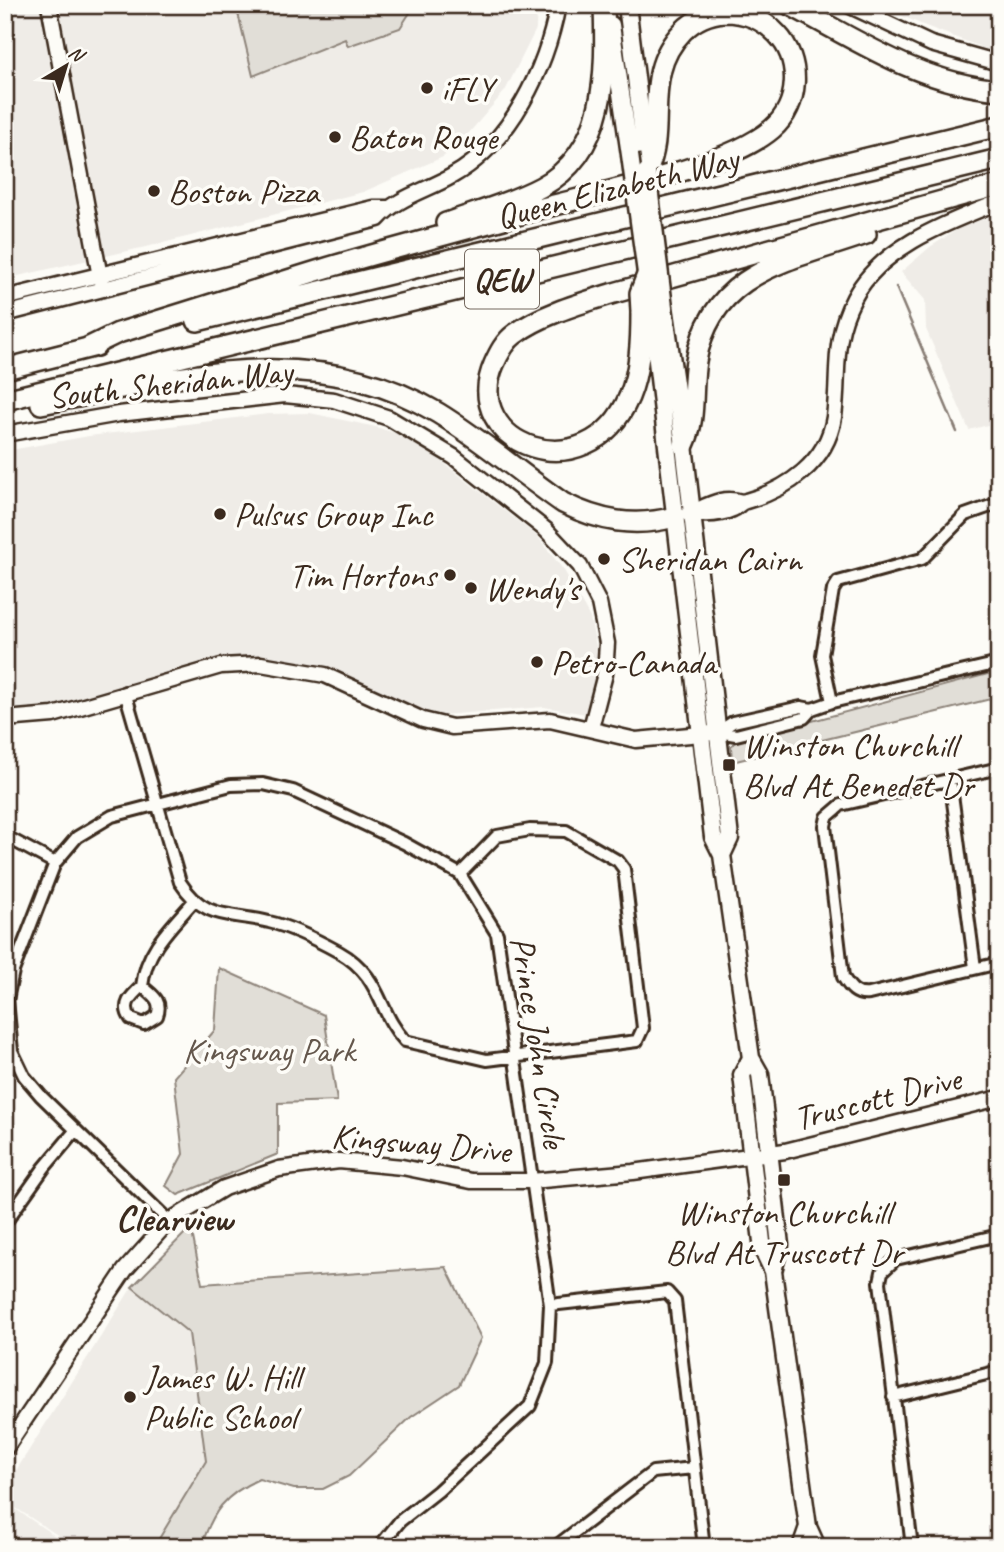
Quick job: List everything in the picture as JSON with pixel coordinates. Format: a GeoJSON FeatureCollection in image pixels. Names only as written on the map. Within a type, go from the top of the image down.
{"type":"FeatureCollection","features":[{"type":"Feature","properties":{"kind":"highway"},"geometry":{"type":"LineString","coordinates":[[323,269],[346,258],[521,196],[549,182],[570,166],[584,149],[597,119],[604,5]]}},
{"type":"Feature","properties":{"kind":"highway"},"geometry":{"type":"LineString","coordinates":[[790,5],[913,71],[965,87],[999,90]]}},
{"type":"Feature","properties":{"kind":"highway"},"geometry":{"type":"LineString","coordinates":[[87,348],[118,333],[323,269],[666,174],[757,140],[778,124],[793,95],[794,64],[780,37],[760,20],[736,13],[710,15],[687,27],[667,53],[660,74],[643,152],[654,158],[647,171]]}},
{"type":"Feature","properties":{"kind":"highway","name":"Queen Elizabeth Way"},"geometry":{"type":"LineString","coordinates":[[5,369],[999,127]]}},
{"type":"Feature","properties":{"kind":"highway","name":"Queen Elizabeth Way"},"geometry":{"type":"LineString","coordinates":[[5,400],[999,159]]}},
{"type":"Feature","properties":{"kind":"highway"},"geometry":{"type":"LineString","coordinates":[[647,275],[640,293],[652,310],[640,343],[633,386],[621,412],[607,431],[586,446],[557,452],[533,448],[502,428],[490,407],[487,385],[492,368],[501,348],[514,334],[534,324],[579,304],[614,293],[999,185]]}},
{"type":"Feature","properties":{"kind":"highway"},"geometry":{"type":"LineString","coordinates":[[684,445],[693,427],[695,364],[704,329],[723,298],[733,289],[765,269],[999,185]]}},
{"type":"Feature","properties":{"kind":"highway"},"geometry":{"type":"LineString","coordinates":[[5,408],[185,376],[291,368],[326,371],[368,382],[437,412],[563,503],[585,514],[627,523],[682,515]]}},
{"type":"Feature","properties":{"kind":"main road"},"geometry":{"type":"LineString","coordinates":[[610,5],[643,152]]}},
{"type":"Feature","properties":{"kind":"main road"},"geometry":{"type":"LineString","coordinates":[[627,5],[643,152],[647,275]]}},
{"type":"Feature","properties":{"kind":"main road"},"geometry":{"type":"LineString","coordinates":[[647,171],[652,310],[718,732],[730,838],[722,855]]}},
{"type":"Feature","properties":{"kind":"main road"},"geometry":{"type":"LineString","coordinates":[[652,310],[684,445],[682,515],[700,735],[713,837],[722,855],[751,1058],[760,1074],[780,1245],[773,1271]]}},
{"type":"Feature","properties":{"kind":"main road"},"geometry":{"type":"LineString","coordinates":[[751,1058],[742,1075],[763,1250],[773,1271],[808,1527],[817,1547]]}},
{"type":"Feature","properties":{"kind":"main road"},"geometry":{"type":"LineString","coordinates":[[801,1547],[808,1527]]}},
{"type":"Feature","properties":{"kind":"street"},"geometry":{"type":"LineString","coordinates":[[49,5],[103,290]]}},
{"type":"Feature","properties":{"kind":"street"},"geometry":{"type":"LineString","coordinates":[[5,314],[378,219],[388,208],[455,174],[494,140],[526,96],[540,69],[558,5]]}},
{"type":"Feature","properties":{"kind":"street"},"geometry":{"type":"LineString","coordinates":[[848,5],[930,44],[999,63]]}},
{"type":"Feature","properties":{"kind":"street"},"geometry":{"type":"LineString","coordinates":[[682,515],[707,516],[734,509],[742,502],[767,495],[796,479],[812,463],[826,440],[834,419],[835,360],[842,328],[855,296],[875,271],[925,235],[999,202]]}},
{"type":"Feature","properties":{"kind":"street"},"geometry":{"type":"LineString","coordinates":[[5,298],[373,208],[388,208]]}},
{"type":"Feature","properties":{"kind":"street","name":"South Sheridan Way"},"geometry":{"type":"LineString","coordinates":[[5,434],[119,414],[285,395],[334,400],[388,418],[454,457],[546,530],[580,566],[598,603],[607,643],[605,674],[592,728]]}},
{"type":"Feature","properties":{"kind":"street"},"geometry":{"type":"LineString","coordinates":[[832,702],[822,655],[833,590],[838,583],[922,559],[965,515],[999,503]]}},
{"type":"Feature","properties":{"kind":"street"},"geometry":{"type":"LineString","coordinates":[[5,719],[53,715],[221,666],[261,664],[325,675],[423,720],[452,727],[482,727],[529,720],[550,720],[635,740],[718,732],[733,722],[801,706],[812,709],[999,663]]}},
{"type":"Feature","properties":{"kind":"street"},"geometry":{"type":"LineString","coordinates":[[125,692],[180,882],[193,902],[209,910],[272,922],[339,952],[376,985],[397,1033],[405,1041],[487,1060],[637,1041],[643,1028],[624,869],[618,861],[566,831],[530,830],[498,836],[460,874]]}},
{"type":"Feature","properties":{"kind":"street"},"geometry":{"type":"LineString","coordinates":[[999,768],[841,805],[827,817],[825,826],[843,977],[861,995],[999,963]]}},
{"type":"Feature","properties":{"kind":"street"},"geometry":{"type":"LineString","coordinates":[[950,779],[975,968]]}},
{"type":"Feature","properties":{"kind":"street","name":"Prince John Circle"},"geometry":{"type":"LineString","coordinates":[[169,1221],[75,1131],[24,1076],[12,1051],[8,1000],[9,970],[55,863],[77,837],[112,816],[231,785],[263,784],[293,791],[404,843],[460,874],[497,934],[517,1058],[531,1181],[550,1305],[547,1363],[530,1406],[439,1492],[400,1521],[379,1547]]}},
{"type":"Feature","properties":{"kind":"street"},"geometry":{"type":"LineString","coordinates":[[5,836],[55,863]]}},
{"type":"Feature","properties":{"kind":"street"},"geometry":{"type":"LineString","coordinates":[[142,986],[145,964],[151,953],[193,902]]}},
{"type":"Feature","properties":{"kind":"street","name":"Truscott Drive"},"geometry":{"type":"LineString","coordinates":[[752,1155],[999,1098]]}},
{"type":"Feature","properties":{"kind":"street"},"geometry":{"type":"LineString","coordinates":[[5,1223],[44,1168],[75,1131]]}},
{"type":"Feature","properties":{"kind":"street","name":"Kingsway Drive"},"geometry":{"type":"LineString","coordinates":[[5,1449],[125,1270],[169,1221],[224,1188],[279,1169],[305,1164],[373,1163],[454,1180],[531,1181],[752,1155]]}},
{"type":"Feature","properties":{"kind":"street"},"geometry":{"type":"LineString","coordinates":[[912,1547],[880,1282],[883,1272],[896,1259],[999,1235]]}},
{"type":"Feature","properties":{"kind":"street"},"geometry":{"type":"LineString","coordinates":[[550,1305],[667,1292],[675,1301],[704,1547]]}},
{"type":"Feature","properties":{"kind":"street"},"geometry":{"type":"LineString","coordinates":[[892,1397],[999,1371]]}},
{"type":"Feature","properties":{"kind":"street"},"geometry":{"type":"LineString","coordinates":[[555,1547],[653,1472],[694,1468]]}},
{"type":"Feature","properties":{"kind":"street"},"geometry":{"type":"LineString","coordinates":[[270,1547],[279,1547]]}},
{"type":"Feature","properties":{"kind":"shaded area"},"geometry":{"type":"Polygon","coordinates":[[[5,5],[537,5],[536,29],[505,91],[468,134],[443,157],[363,192],[163,243],[5,279],[5,5]]]}},
{"type":"Feature","properties":{"kind":"shaded area"},"geometry":{"type":"Polygon","coordinates":[[[877,5],[999,5],[999,54],[923,25],[877,5]]]}},
{"type":"Feature","properties":{"kind":"shaded area"},"geometry":{"type":"Polygon","coordinates":[[[999,214],[999,422],[969,430],[926,329],[925,300],[901,272],[930,247],[963,226],[999,214]]]}},
{"type":"Feature","properties":{"kind":"shaded area"},"geometry":{"type":"Polygon","coordinates":[[[310,413],[376,427],[413,439],[538,537],[565,572],[590,618],[600,664],[591,705],[586,714],[544,707],[430,716],[368,685],[313,664],[273,658],[202,664],[48,709],[5,711],[5,451],[89,436],[268,414],[310,413]]]}},
{"type":"Feature","properties":{"kind":"shaded area","name":"James W. Hill Public School"},"geometry":{"type":"Polygon","coordinates":[[[132,1287],[189,1333],[206,1461],[154,1547],[76,1547],[5,1501],[5,1488],[132,1287]]]}},
{"type":"Feature","properties":{"kind":"shaded area"},"geometry":{"type":"Polygon","coordinates":[[[5,1502],[58,1538],[53,1547],[5,1547],[5,1502]]]}},
{"type":"Feature","properties":{"kind":"green space"},"geometry":{"type":"Polygon","coordinates":[[[236,5],[413,5],[413,8],[400,28],[348,46],[345,39],[253,76],[236,5]]]}},
{"type":"Feature","properties":{"kind":"green space"},"geometry":{"type":"Polygon","coordinates":[[[999,671],[999,697],[732,762],[731,746],[737,741],[999,671]]]}},
{"type":"Feature","properties":{"kind":"green space","name":"Kingsway Park"},"geometry":{"type":"Polygon","coordinates":[[[219,968],[324,1015],[337,1101],[278,1103],[278,1154],[178,1195],[166,1186],[183,1154],[174,1077],[215,1030],[219,968]]]}},
{"type":"Feature","properties":{"kind":"green space"},"geometry":{"type":"Polygon","coordinates":[[[191,1227],[202,1284],[446,1267],[481,1338],[459,1385],[411,1417],[349,1476],[323,1489],[294,1489],[259,1479],[237,1491],[221,1506],[210,1523],[201,1547],[154,1547],[206,1461],[189,1333],[132,1287],[191,1227]]]}},
{"type":"Feature","properties":{"kind":"waterway"},"geometry":{"type":"LineString","coordinates":[[896,287],[957,432]]}},
{"type":"Feature","properties":{"kind":"place","name":"iFLY"},"geometry":{"type":"Point","coordinates":[427,88]}},
{"type":"Feature","properties":{"kind":"place","name":"Baton Rouge"},"geometry":{"type":"Point","coordinates":[335,137]}},
{"type":"Feature","properties":{"kind":"place","name":"Boston Pizza"},"geometry":{"type":"Point","coordinates":[154,191]}},
{"type":"Feature","properties":{"kind":"place","name":"Pulsus Group Inc"},"geometry":{"type":"Point","coordinates":[220,514]}},
{"type":"Feature","properties":{"kind":"place","name":"Sheridan Cairn"},"geometry":{"type":"Point","coordinates":[604,559]}},
{"type":"Feature","properties":{"kind":"place","name":"Tim Hortons"},"geometry":{"type":"Point","coordinates":[450,575]}},
{"type":"Feature","properties":{"kind":"place","name":"Wendy's"},"geometry":{"type":"Point","coordinates":[471,588]}},
{"type":"Feature","properties":{"kind":"place","name":"Petro-Canada"},"geometry":{"type":"Point","coordinates":[537,662]}},
{"type":"Feature","properties":{"kind":"place","name":"Winston Churchill Blvd At Benedet Dr"},"geometry":{"type":"Point","coordinates":[729,765]}},
{"type":"Feature","properties":{"kind":"place","name":"Winston Churchill Blvd At Truscott Dr"},"geometry":{"type":"Point","coordinates":[784,1180]}},
{"type":"Feature","properties":{"kind":"place","name":"James W. Hill Public School"},"geometry":{"type":"Point","coordinates":[130,1397]}},
{"type":"Feature","properties":{"kind":"district","name":"Clearview"},"geometry":{"type":"Point","coordinates":[174,1218]}}]}
